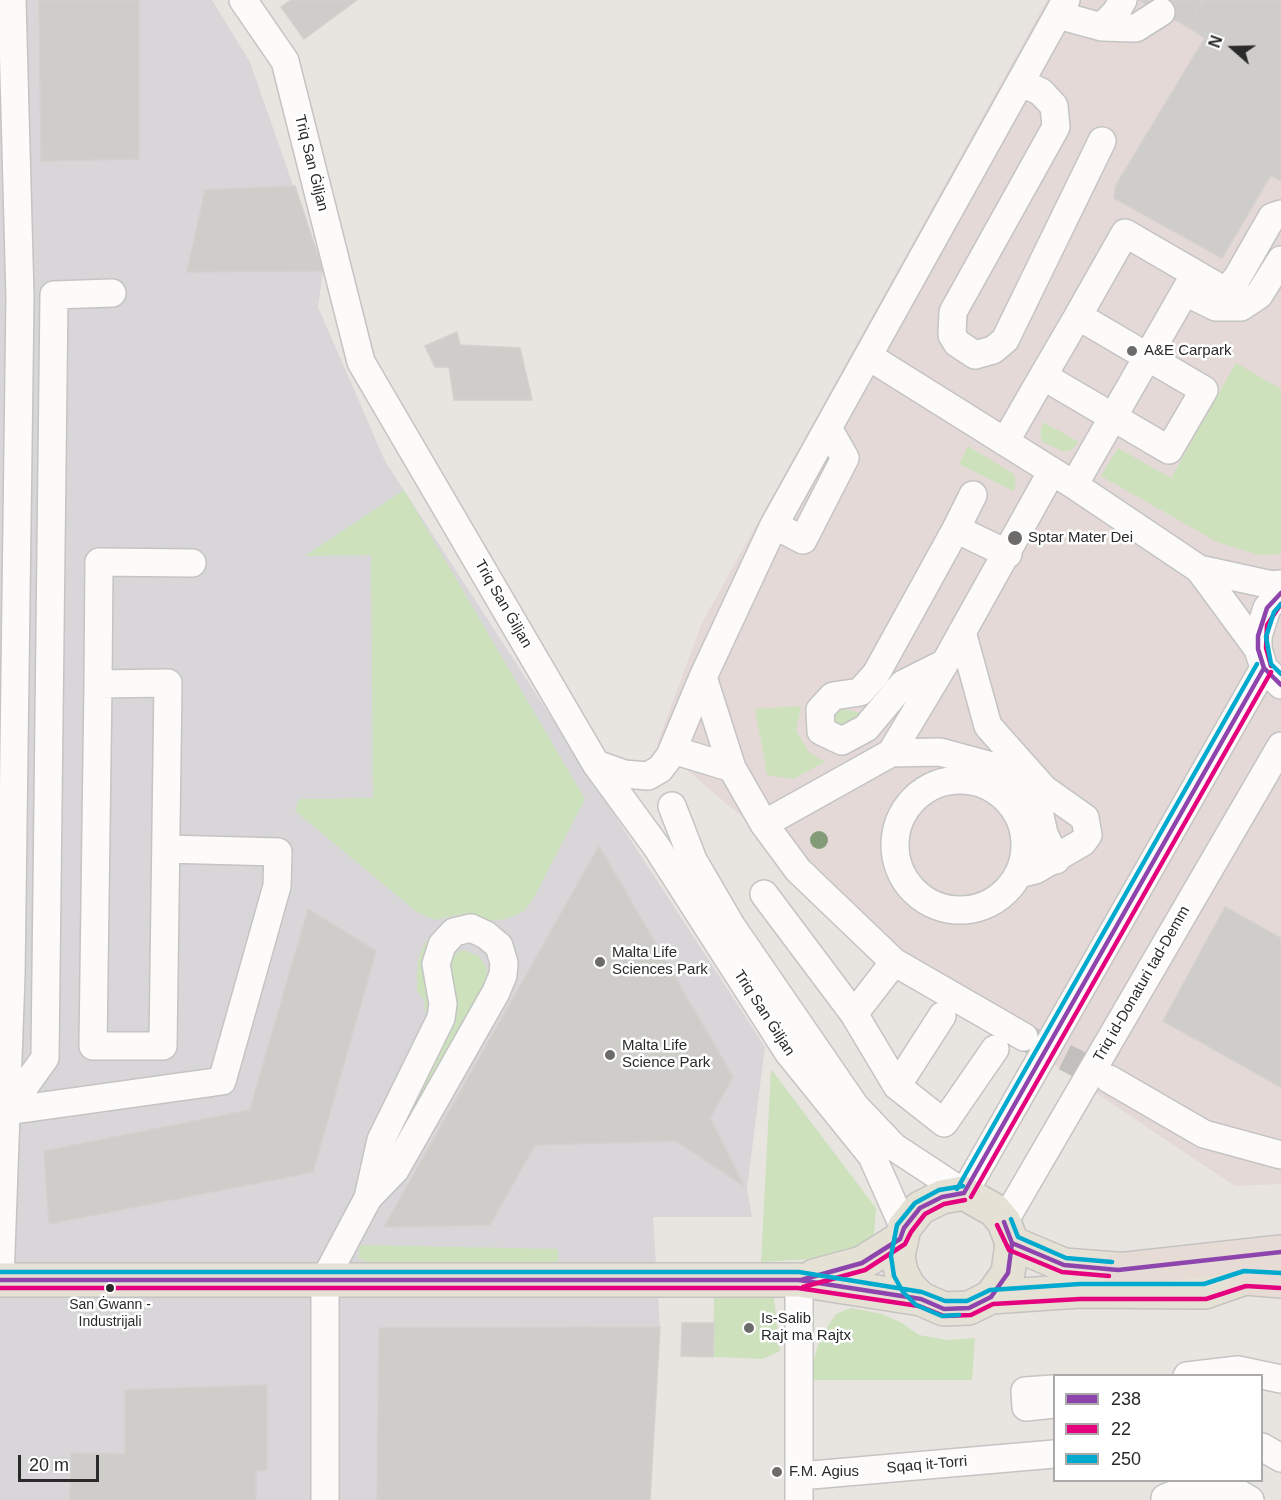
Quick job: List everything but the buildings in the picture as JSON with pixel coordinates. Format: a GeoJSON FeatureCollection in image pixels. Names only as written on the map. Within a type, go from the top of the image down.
{"type":"FeatureCollection","features":[{"type":"Feature","properties":{"kind":"highway"},"geometry":{"type":"LineString","coordinates":[[1118,1270],[1281,1252]]}},
{"type":"Feature","properties":{"kind":"highway"},"geometry":{"type":"LineString","coordinates":[[1245,1278],[1281,1281]]}},
{"type":"Feature","properties":{"kind":"main road"},"geometry":{"type":"LineString","coordinates":[[799,1280],[862,1263],[902,1233],[920,1208],[953,1195],[994,1210],[1008,1233],[1064,1265],[1245,1278],[1281,1276]]}},
{"type":"Feature","properties":{"kind":"main road"},"geometry":{"type":"LineString","coordinates":[[902,1233],[898,1256],[901,1272],[909,1287],[921,1299]]}},
{"type":"Feature","properties":{"kind":"main road"},"geometry":{"type":"LineString","coordinates":[[991,1297],[1008,1273],[1008,1233]]}},
{"type":"Feature","properties":{"kind":"main road"},"geometry":{"type":"LineString","coordinates":[[0,1280],[799,1280],[921,1299],[944,1309],[969,1308],[991,1297],[1080,1291],[1205,1292],[1245,1278]]}},
{"type":"Feature","properties":{"kind":"street"},"geometry":{"type":"LineString","coordinates":[[0,1280],[11,976],[8,532],[20,297],[12,0]]}},
{"type":"Feature","properties":{"kind":"street","name":"Triq San Ġiljan"},"geometry":{"type":"LineString","coordinates":[[243,0],[285,61],[361,362],[596,764],[657,846],[788,1052],[872,1155],[902,1233]]}},
{"type":"Feature","properties":{"kind":"street"},"geometry":{"type":"LineString","coordinates":[[1102,27],[1116,12],[1123,0]]}},
{"type":"Feature","properties":{"kind":"street"},"geometry":{"type":"LineString","coordinates":[[596,764],[624,774],[648,776],[660,769],[672,753],[703,677],[774,525],[1062,8],[1102,27],[1136,28],[1161,12]]}},
{"type":"Feature","properties":{"kind":"street"},"geometry":{"type":"LineString","coordinates":[[1022,83],[1041,92],[1054,106],[1056,127],[953,312],[952,335],[957,343],[975,355],[993,350],[1005,340],[1102,141]]}},
{"type":"Feature","properties":{"kind":"street"},"geometry":{"type":"LineString","coordinates":[[1190,283],[1227,289],[1238,278],[1272,217],[1281,214]]}},
{"type":"Feature","properties":{"kind":"street"},"geometry":{"type":"LineString","coordinates":[[1005,442],[1125,233],[1190,283],[1216,307],[1241,306],[1259,295],[1281,260]]}},
{"type":"Feature","properties":{"kind":"street"},"geometry":{"type":"LineString","coordinates":[[891,753],[1008,554],[1063,478],[1114,417],[1190,283]]}},
{"type":"Feature","properties":{"kind":"street"},"geometry":{"type":"LineString","coordinates":[[7,1111],[45,1058],[54,295],[112,293]]}},
{"type":"Feature","properties":{"kind":"street"},"geometry":{"type":"LineString","coordinates":[[1043,376],[1169,450],[1204,390],[1078,316]]}},
{"type":"Feature","properties":{"kind":"street"},"geometry":{"type":"LineString","coordinates":[[868,356],[1063,478],[1199,570],[1268,667]]}},
{"type":"Feature","properties":{"kind":"street"},"geometry":{"type":"LineString","coordinates":[[945,663],[903,684],[866,728],[842,741],[821,731],[820,710],[833,696],[860,692],[876,674],[974,495]]}},
{"type":"Feature","properties":{"kind":"street"},"geometry":{"type":"LineString","coordinates":[[956,529],[1008,554]]}},
{"type":"Feature","properties":{"kind":"street"},"geometry":{"type":"LineString","coordinates":[[98,684],[168,683],[163,1046],[93,1046],[99,562],[192,563]]}},
{"type":"Feature","properties":{"kind":"street"},"geometry":{"type":"LineString","coordinates":[[1199,570],[1272,585],[1281,584]]}},
{"type":"Feature","properties":{"kind":"street"},"geometry":{"type":"LineString","coordinates":[[672,806],[693,860],[732,927],[855,1106],[894,1147],[953,1195],[1268,667],[1260,623],[1267,608],[1281,593]]}},
{"type":"Feature","properties":{"kind":"street"},"geometry":{"type":"LineString","coordinates":[[962,632],[988,726],[1044,789],[1085,818],[1088,835],[1083,842],[1056,860],[1035,870],[1019,874],[1006,892],[988,904],[967,910],[945,909],[925,900],[908,885],[898,866],[894,844],[898,822],[909,803],[925,789],[945,780],[966,778],[987,784],[1004,796],[1018,812],[1025,832],[1026,853],[1019,874]]}},
{"type":"Feature","properties":{"kind":"street"},"geometry":{"type":"LineString","coordinates":[[703,677],[732,768],[764,824],[798,870],[894,962],[1024,1037]]}},
{"type":"Feature","properties":{"kind":"street","name":"Triq id-Donaturi tad-Demm"},"geometry":{"type":"LineString","coordinates":[[1008,1233],[1281,746]]}},
{"type":"Feature","properties":{"kind":"street"},"geometry":{"type":"LineString","coordinates":[[764,824],[891,753],[940,752],[1003,769],[1037,802],[1044,834],[1056,860]]}},
{"type":"Feature","properties":{"kind":"street"},"geometry":{"type":"LineString","coordinates":[[672,753],[732,768]]}},
{"type":"Feature","properties":{"kind":"street"},"geometry":{"type":"LineString","coordinates":[[657,846],[672,806],[672,753]]}},
{"type":"Feature","properties":{"kind":"street"},"geometry":{"type":"LineString","coordinates":[[7,1111],[222,1081],[277,886],[278,852],[166,849]]}},
{"type":"Feature","properties":{"kind":"street"},"geometry":{"type":"LineString","coordinates":[[764,894],[854,1014],[897,1086],[944,1123],[995,1050]]}},
{"type":"Feature","properties":{"kind":"street"},"geometry":{"type":"LineString","coordinates":[[325,1500],[326,1279],[368,1198],[381,1140],[441,1018],[443,1004],[436,964],[442,945],[454,932],[471,928],[486,935],[499,946],[504,963],[503,975],[496,992],[395,1170],[368,1198]]}},
{"type":"Feature","properties":{"kind":"street"},"geometry":{"type":"LineString","coordinates":[[854,1014],[894,962]]}},
{"type":"Feature","properties":{"kind":"street"},"geometry":{"type":"LineString","coordinates":[[897,1086],[942,1016]]}},
{"type":"Feature","properties":{"kind":"street"},"geometry":{"type":"LineString","coordinates":[[1109,1079],[1204,1134],[1281,1155]]}},
{"type":"Feature","properties":{"kind":"street","name":"Triq San Ġiljan"},"geometry":{"type":"LineString","coordinates":[[872,1155],[953,1195]]}},
{"type":"Feature","properties":{"kind":"street"},"geometry":{"type":"LineString","coordinates":[[799,1280],[799,1488]]}},
{"type":"Feature","properties":{"kind":"street"},"geometry":{"type":"LineString","coordinates":[[1204,1374],[1238,1370],[1257,1374]]}},
{"type":"Feature","properties":{"kind":"street"},"geometry":{"type":"LineString","coordinates":[[1263,1375],[1281,1379]]}},
{"type":"Feature","properties":{"kind":"street"},"geometry":{"type":"LineString","coordinates":[[1263,1387],[1271,1388],[1281,1394]]}},
{"type":"Feature","properties":{"kind":"street"},"geometry":{"type":"LineString","coordinates":[[1053,1389],[1024,1391],[1026,1407],[1053,1404]]}},
{"type":"Feature","properties":{"kind":"street"},"geometry":{"type":"LineString","coordinates":[[1263,1447],[1281,1458]]}},
{"type":"Feature","properties":{"kind":"street","name":"Sqaq it-Torri"},"geometry":{"type":"LineString","coordinates":[[799,1488],[1053,1454]]}},
{"type":"Feature","properties":{"kind":"street"},"geometry":{"type":"LineString","coordinates":[[1172,1490],[1230,1488],[1250,1500]]}},
{"type":"Feature","properties":{"kind":"shaded area"},"geometry":{"type":"Polygon","coordinates":[[[0,0],[212,0],[250,62],[323,271],[318,307],[385,461],[765,1047],[747,1189],[752,1217],[653,1217],[660,1327],[650,1500],[0,1500],[0,0]]]}},
{"type":"Feature","properties":{"kind":"shaded area","name":"Sptar Mater Dei"},"geometry":{"type":"Polygon","coordinates":[[[1047,0],[1281,0],[1281,1184],[1235,1186],[948,994],[657,744],[702,623],[1047,0]]]}},
{"type":"Feature","properties":{"kind":"green space"},"geometry":{"type":"Polygon","coordinates":[[[1236,363],[1281,389],[1281,554],[1259,555],[1217,542],[1101,476],[1118,448],[1171,478],[1236,363]]]}},
{"type":"Feature","properties":{"kind":"green space"},"geometry":{"type":"Polygon","coordinates":[[[1043,422],[1079,442],[1073,449],[1064,452],[1042,442],[1040,433],[1043,422]]]}},
{"type":"Feature","properties":{"kind":"green space"},"geometry":{"type":"Polygon","coordinates":[[[968,446],[1014,474],[1016,485],[1013,491],[959,464],[968,446]]]}},
{"type":"Feature","properties":{"kind":"green space"},"geometry":{"type":"Polygon","coordinates":[[[404,490],[585,799],[532,901],[524,911],[509,918],[494,921],[467,913],[435,920],[417,912],[295,811],[299,799],[373,798],[371,555],[305,556],[404,490]]]}},
{"type":"Feature","properties":{"kind":"green space"},"geometry":{"type":"Polygon","coordinates":[[[801,706],[796,731],[810,753],[825,762],[793,779],[767,775],[755,709],[801,706]]]}},
{"type":"Feature","properties":{"kind":"green space"},"geometry":{"type":"Polygon","coordinates":[[[833,709],[862,713],[844,734],[826,717],[833,709]]]}},
{"type":"Feature","properties":{"kind":"green space"},"geometry":{"type":"Polygon","coordinates":[[[435,935],[457,935],[433,1011],[429,1034],[424,1000],[417,991],[417,974],[418,961],[424,944],[435,935]]]}},
{"type":"Feature","properties":{"kind":"green space"},"geometry":{"type":"Polygon","coordinates":[[[463,950],[479,956],[487,969],[485,983],[387,1161],[383,1159],[447,1039],[450,1003],[444,981],[450,957],[463,950]]]}},
{"type":"Feature","properties":{"kind":"green space"},"geometry":{"type":"Polygon","coordinates":[[[771,1069],[876,1208],[874,1234],[847,1257],[761,1262],[771,1069]]]}},
{"type":"Feature","properties":{"kind":"green space"},"geometry":{"type":"Polygon","coordinates":[[[360,1245],[558,1249],[558,1269],[375,1266],[358,1258],[360,1245]]]}},
{"type":"Feature","properties":{"kind":"green space"},"geometry":{"type":"Polygon","coordinates":[[[714,1298],[774,1298],[780,1351],[763,1359],[713,1357],[714,1298]]]}},
{"type":"Feature","properties":{"kind":"green space"},"geometry":{"type":"Polygon","coordinates":[[[851,1308],[882,1314],[902,1323],[919,1335],[948,1340],[975,1338],[972,1380],[808,1380],[820,1338],[836,1314],[851,1308]]]}},
{"type":"Feature","properties":{"kind":"tunnel"},"geometry":{"type":"LineString","coordinates":[[1028,1039],[1109,1079]]}},
{"type":"Feature","properties":{"kind":"transit line","name":"238"},"geometry":{"type":"LineString","coordinates":[[1281,593],[1267,608],[1258,636],[1258,649],[1264,668],[1281,685]]}},
{"type":"Feature","properties":{"kind":"transit line","name":"22"},"geometry":{"type":"LineString","coordinates":[[1271,666],[1266,648],[1267,625],[1281,604]]}},
{"type":"Feature","properties":{"kind":"transit line","name":"250"},"geometry":{"type":"LineString","coordinates":[[1281,604],[1274,612],[1266,637],[1271,664],[1281,674]]}},
{"type":"Feature","properties":{"kind":"transit line","name":"250"},"geometry":{"type":"LineString","coordinates":[[957,1189],[1257,664]]}},
{"type":"Feature","properties":{"kind":"transit line","name":"238"},"geometry":{"type":"LineString","coordinates":[[964,1193],[1264,668]]}},
{"type":"Feature","properties":{"kind":"transit line","name":"22"},"geometry":{"type":"LineString","coordinates":[[971,1197],[1271,672]]}},
{"type":"Feature","properties":{"kind":"transit line","name":"250"},"geometry":{"type":"LineString","coordinates":[[959,1315],[942,1316],[916,1305],[903,1292],[894,1276],[891,1256],[897,1225],[915,1203],[939,1190],[963,1186]]}},
{"type":"Feature","properties":{"kind":"transit line","name":"238"},"geometry":{"type":"LineString","coordinates":[[801,1280],[862,1263],[900,1239],[904,1228],[920,1208],[942,1197],[964,1193]]}},
{"type":"Feature","properties":{"kind":"transit line","name":"22"},"geometry":{"type":"LineString","coordinates":[[803,1287],[865,1270],[905,1244],[925,1214],[944,1204],[965,1200]]}},
{"type":"Feature","properties":{"kind":"transit line","name":"250"},"geometry":{"type":"LineString","coordinates":[[1011,1219],[1018,1237],[1066,1258],[1112,1262]]}},
{"type":"Feature","properties":{"kind":"transit line","name":"238"},"geometry":{"type":"LineString","coordinates":[[1004,1222],[1012,1243],[1064,1265],[1118,1270],[1281,1252]]}},
{"type":"Feature","properties":{"kind":"transit line","name":"238"},"geometry":{"type":"LineString","coordinates":[[0,1280],[799,1280],[921,1299],[944,1309],[969,1308],[991,1297],[1008,1273],[1012,1243],[1004,1222]]}},
{"type":"Feature","properties":{"kind":"transit line","name":"22"},"geometry":{"type":"LineString","coordinates":[[997,1225],[1009,1250],[1062,1272],[1109,1276]]}},
{"type":"Feature","properties":{"kind":"transit line","name":"250"},"geometry":{"type":"LineString","coordinates":[[0,1272],[799,1272],[922,1292],[945,1301],[967,1301],[990,1290],[1080,1284],[1204,1284],[1244,1271],[1281,1273]]}},
{"type":"Feature","properties":{"kind":"transit line","name":"22"},"geometry":{"type":"LineString","coordinates":[[0,1288],[798,1288],[919,1306],[944,1316],[971,1315],[993,1304],[1080,1299],[1206,1299],[1246,1286],[1280,1288]]}},
{"type":"Feature","properties":{"kind":"place","name":"A&E Carpark"},"geometry":{"type":"Point","coordinates":[1132,351]}},
{"type":"Feature","properties":{"kind":"place","name":"Sptar Mater Dei"},"geometry":{"type":"Point","coordinates":[1015,538]}},
{"type":"Feature","properties":{"kind":"place","name":"Malta Life Sciences Park"},"geometry":{"type":"Point","coordinates":[600,962]}},
{"type":"Feature","properties":{"kind":"place","name":"Malta Life Science Park"},"geometry":{"type":"Point","coordinates":[610,1055]}},
{"type":"Feature","properties":{"kind":"place","name":"San Ġwann - Industrijali"},"geometry":{"type":"Point","coordinates":[110,1288]}},
{"type":"Feature","properties":{"kind":"place","name":"Is-Salib Rajt ma Rajtx"},"geometry":{"type":"Point","coordinates":[749,1328]}},
{"type":"Feature","properties":{"kind":"place","name":"F.M. Agius"},"geometry":{"type":"Point","coordinates":[777,1472]}}]}
